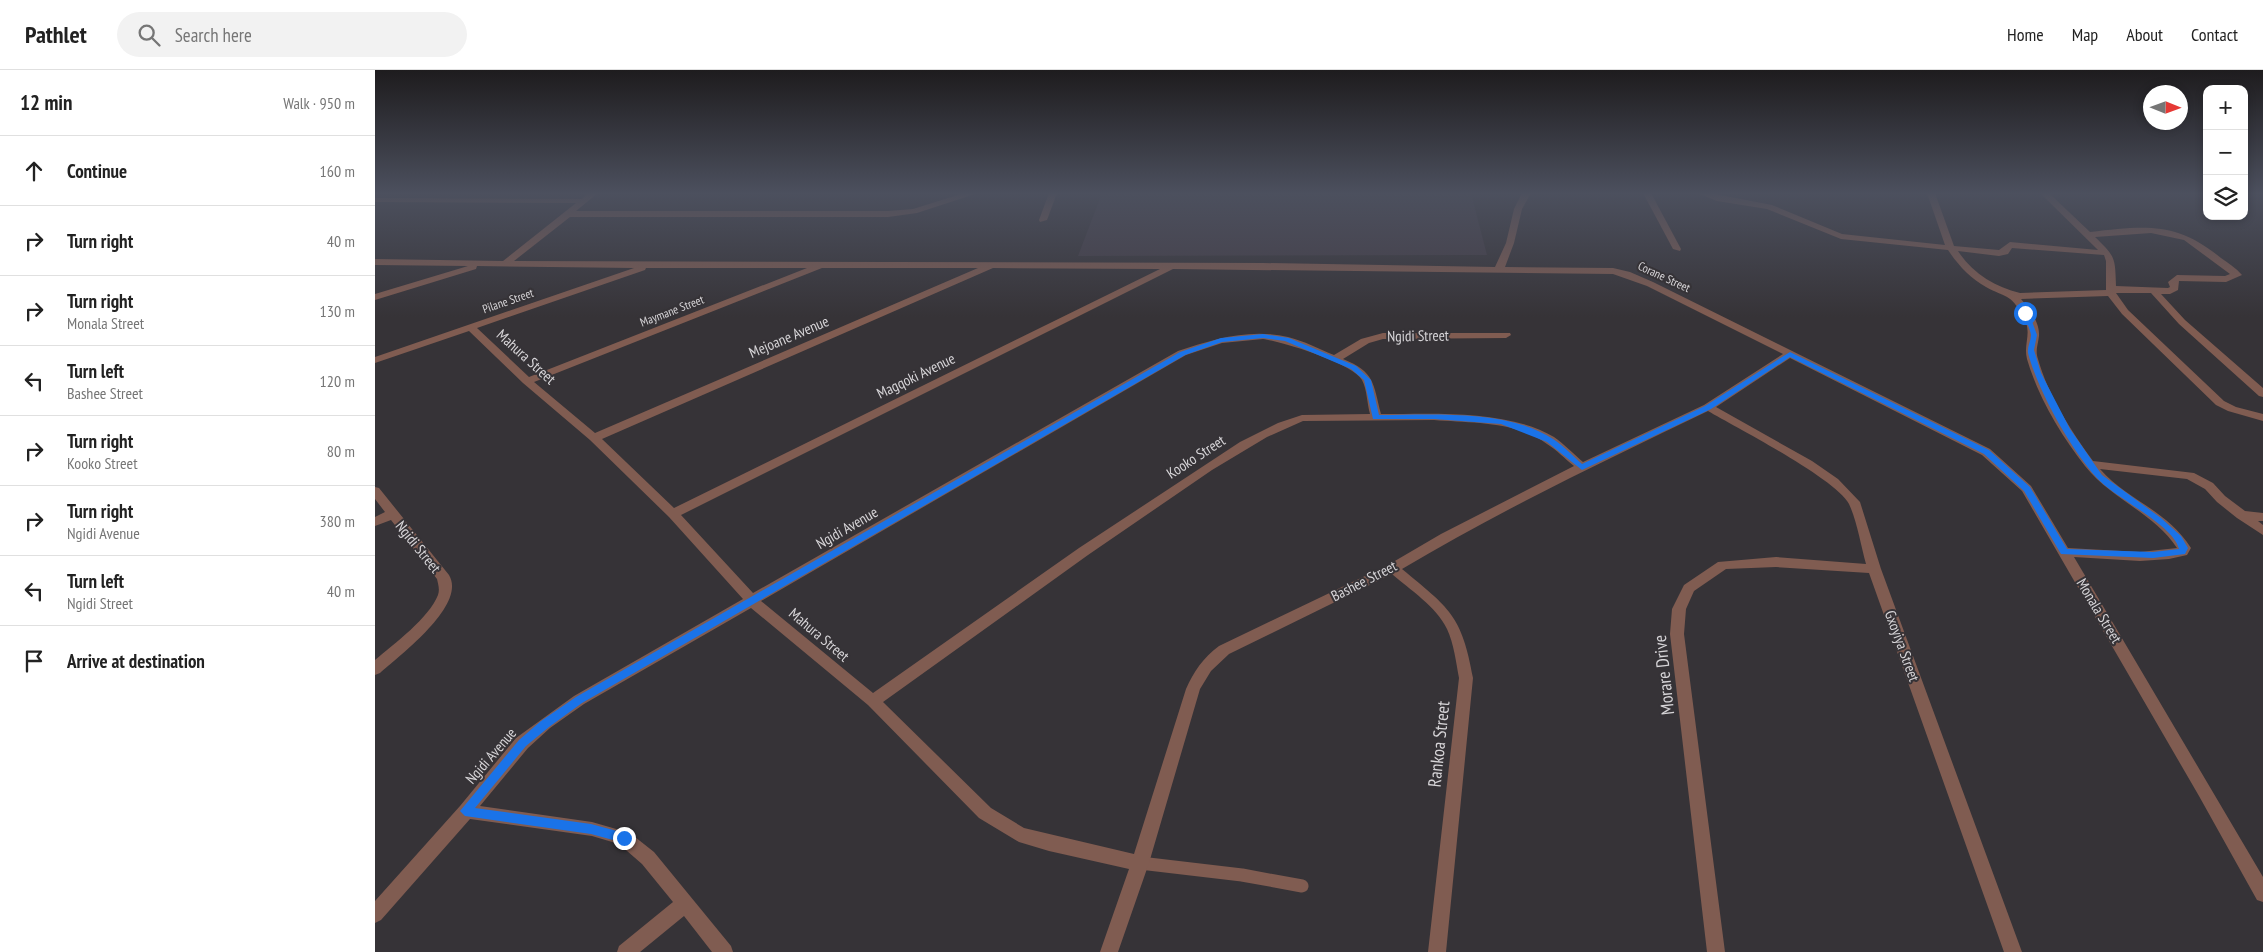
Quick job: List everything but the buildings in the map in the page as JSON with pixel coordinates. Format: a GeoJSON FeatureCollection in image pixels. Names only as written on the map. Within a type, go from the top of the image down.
{"type":"FeatureCollection","features":[{"type":"Feature","properties":{"kind":"street"},"geometry":{"type":"LineString","coordinates":[[506,263],[542,234]]}},
{"type":"Feature","properties":{"kind":"street"},"geometry":{"type":"LineString","coordinates":[[1499,269],[1512,234]]}},
{"type":"Feature","properties":{"kind":"street"},"geometry":{"type":"LineString","coordinates":[[1669,234],[1677,248]]}},
{"type":"Feature","properties":{"kind":"street"},"geometry":{"type":"LineString","coordinates":[[1835,234],[1999,253],[2005,252],[2010,245],[2107,253]]}},
{"type":"Feature","properties":{"kind":"street"},"geometry":{"type":"LineString","coordinates":[[1946,234],[1950,246],[1960,262],[1993,286],[2013,295],[2173,290],[2175,288],[2174,279],[2177,278],[2226,279],[2237,275],[2204,249],[2178,235],[2173,234]]}},
{"type":"Feature","properties":{"kind":"street"},"geometry":{"type":"LineString","coordinates":[[2090,235],[2109,234]]}},
{"type":"Feature","properties":{"kind":"street"},"geometry":{"type":"LineString","coordinates":[[2090,235],[2107,253],[2111,261],[2110,291],[2125,312],[2220,402],[2232,410],[2263,418]]}},
{"type":"Feature","properties":{"kind":"street","name":"Corane Street"},"geometry":{"type":"LineString","coordinates":[[375,262],[650,265],[995,264],[1613,271],[1627,274],[1650,284],[1790,354]]}},
{"type":"Feature","properties":{"kind":"street"},"geometry":{"type":"LineString","coordinates":[[375,298],[485,264]]}},
{"type":"Feature","properties":{"kind":"street","name":"Maymane Street"},"geometry":{"type":"LineString","coordinates":[[527,381],[826,264]]}},
{"type":"Feature","properties":{"kind":"street","name":"Mejoane Avenue"},"geometry":{"type":"LineString","coordinates":[[594,438],[995,264]]}},
{"type":"Feature","properties":{"kind":"street","name":"Pilane Street"},"geometry":{"type":"LineString","coordinates":[[375,360],[650,265]]}},
{"type":"Feature","properties":{"kind":"street","name":"Magqoki Avenue"},"geometry":{"type":"LineString","coordinates":[[673,514],[1172,266]]}},
{"type":"Feature","properties":{"kind":"street"},"geometry":{"type":"LineString","coordinates":[[2154,291],[2195,334],[2263,394]]}},
{"type":"Feature","properties":{"kind":"street"},"geometry":{"type":"LineString","coordinates":[[2013,295],[2031,324],[2034,335],[2031,350],[2038,373],[2066,429],[2089,464],[2111,486],[2158,520],[2178,538],[2184,548],[2182,552],[2174,554],[2153,555],[2065,552]]}},
{"type":"Feature","properties":{"kind":"street","name":"Mahura Street"},"geometry":{"type":"LineString","coordinates":[[471,328],[527,381],[594,438],[673,514],[753,602],[873,701],[985,813],[1003,826],[1019,834],[1049,843],[1140,862]]}},
{"type":"Feature","properties":{"kind":"street","name":"Ngidi Street"},"geometry":{"type":"LineString","coordinates":[[1336,359],[1365,341],[1383,336],[1506,335]]}},
{"type":"Feature","properties":{"kind":"street","name":"Ngidi Avenue"},"geometry":{"type":"LineString","coordinates":[[375,914],[522,743],[579,700],[753,602],[1182,354],[1221,340],[1263,336],[1287,340],[1354,367],[1367,380],[1376,418]]}},
{"type":"Feature","properties":{"kind":"street","name":"Bashee Street"},"geometry":{"type":"LineString","coordinates":[[1109,952],[1140,862],[1193,689],[1203,668],[1211,659],[1224,650],[1393,568],[1446,537],[1582,467],[1708,407],[1790,354]]}},
{"type":"Feature","properties":{"kind":"street","name":"Monala Street"},"geometry":{"type":"LineString","coordinates":[[1790,354],[1986,452],[2027,489],[2205,791],[2263,894]]}},
{"type":"Feature","properties":{"kind":"street","name":"Gxoyiya Street"},"geometry":{"type":"LineString","coordinates":[[1708,407],[1834,482],[1854,502],[1874,569],[2013,952]]}},
{"type":"Feature","properties":{"kind":"street","name":"Kooko Street"},"geometry":{"type":"LineString","coordinates":[[873,701],[1051,571],[1213,464],[1271,430],[1302,418],[1434,417],[1501,422],[1526,429],[1550,440],[1582,467]]}},
{"type":"Feature","properties":{"kind":"street"},"geometry":{"type":"LineString","coordinates":[[2089,464],[2190,476],[2209,486],[2241,515],[2263,531]]}},
{"type":"Feature","properties":{"kind":"street","name":"Ngidi Street"},"geometry":{"type":"LineString","coordinates":[[375,491],[444,578],[446,593],[438,607],[422,625],[375,670]]}},
{"type":"Feature","properties":{"kind":"street"},"geometry":{"type":"LineString","coordinates":[[375,522],[392,514]]}},
{"type":"Feature","properties":{"kind":"street"},"geometry":{"type":"LineString","coordinates":[[2241,515],[2263,517]]}},
{"type":"Feature","properties":{"kind":"street","name":"Morare Drive"},"geometry":{"type":"LineString","coordinates":[[1716,952],[1677,634],[1679,609],[1689,588],[1723,564],[1776,562],[1874,569]]}},
{"type":"Feature","properties":{"kind":"street","name":"Rankoa Street"},"geometry":{"type":"LineString","coordinates":[[1393,568],[1443,612],[1453,627],[1461,648],[1466,678],[1437,952]]}},
{"type":"Feature","properties":{"kind":"street"},"geometry":{"type":"LineString","coordinates":[[465,811],[591,829],[624,838],[648,858],[724,952]]}},
{"type":"Feature","properties":{"kind":"street"},"geometry":{"type":"LineString","coordinates":[[626,952],[686,904]]}},
{"type":"Feature","properties":{"kind":"lane"},"geometry":{"type":"LineString","coordinates":[[1140,862],[1242,875],[1302,886]]}},
{"type":"Feature","properties":{"kind":"shaded area"},"geometry":{"type":"Polygon","coordinates":[[[1086,234],[1482,234],[1487,255],[1078,256],[1086,234]]]}},
{"type":"Feature","properties":{"kind":"route"},"geometry":{"type":"LineString","coordinates":[[624,838],[591,829],[465,811],[522,743],[579,700],[753,602],[1182,354],[1221,340],[1263,336],[1287,340],[1354,367],[1367,380],[1376,418],[1471,418],[1501,422],[1526,429],[1550,440],[1582,467],[1708,407],[1790,354],[1986,452],[2027,489],[2065,552],[2153,555],[2182,552],[2184,548],[2178,538],[2158,520],[2100,477],[2066,429],[2038,373],[2031,350],[2034,335],[2025,313]]}}]}
